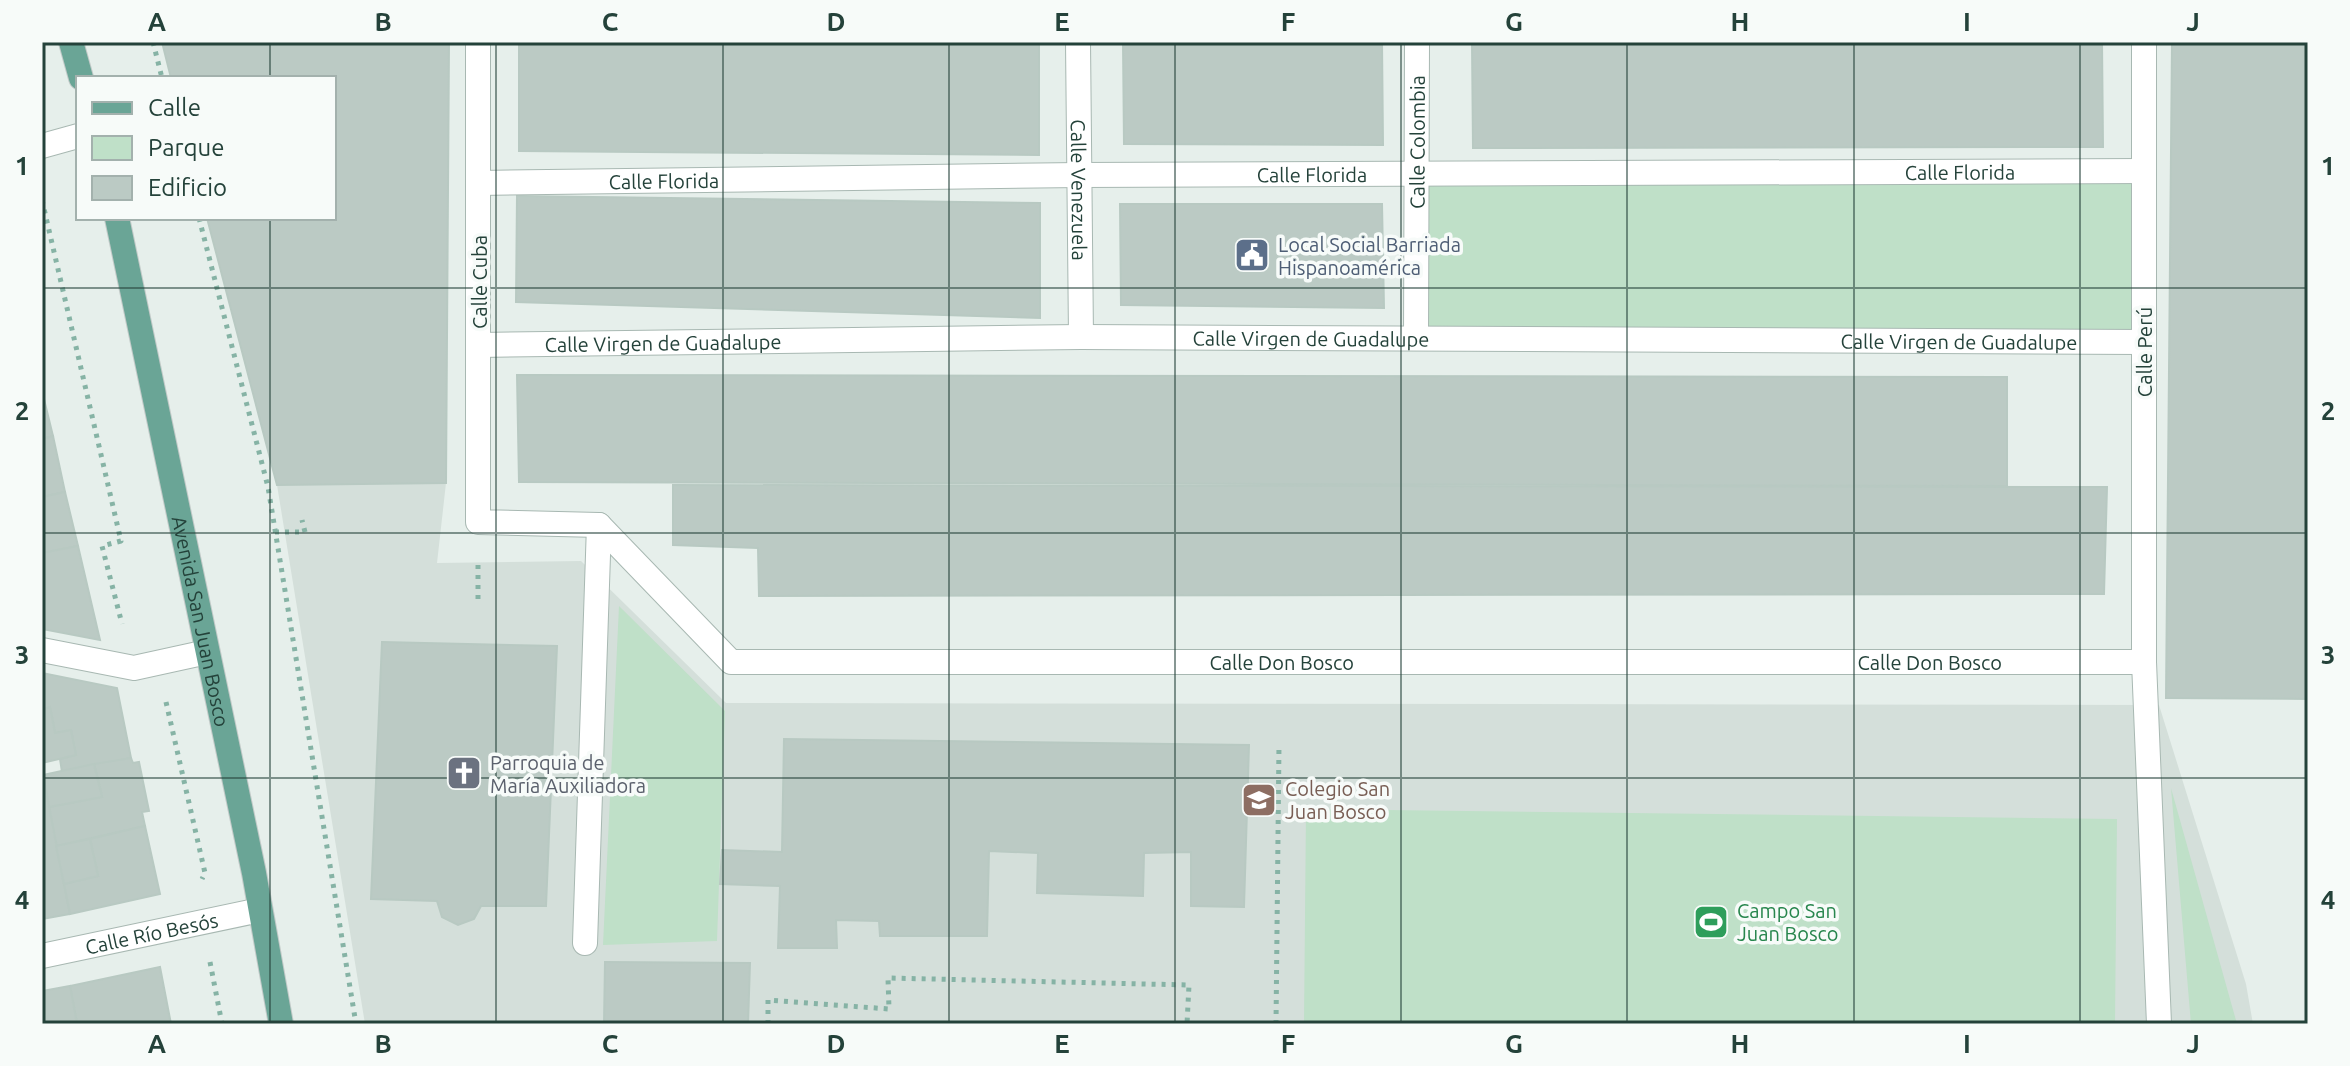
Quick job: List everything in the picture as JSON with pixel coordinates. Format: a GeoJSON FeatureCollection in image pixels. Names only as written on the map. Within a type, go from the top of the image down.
{"type":"FeatureCollection","features":[{"type":"Feature","properties":{"kind":"main road"},"geometry":{"type":"LineString","coordinates":[[71,42],[80,76]]}},
{"type":"Feature","properties":{"kind":"main road","name":"Avenida San Juan Bosco"},"geometry":{"type":"LineString","coordinates":[[117,220],[281,1024]]}},
{"type":"Feature","properties":{"kind":"street","name":"Calle Cuba"},"geometry":{"type":"LineString","coordinates":[[478,42],[478,522],[599,525]]}},
{"type":"Feature","properties":{"kind":"street","name":"Calle Venezuela"},"geometry":{"type":"LineString","coordinates":[[1078,42],[1081,337]]}},
{"type":"Feature","properties":{"kind":"street","name":"Calle Colombia"},"geometry":{"type":"LineString","coordinates":[[1416,338],[1417,42]]}},
{"type":"Feature","properties":{"kind":"street","name":"Calle Perú"},"geometry":{"type":"LineString","coordinates":[[2144,42],[2144,662],[2159,1024]]}},
{"type":"Feature","properties":{"kind":"street"},"geometry":{"type":"LineString","coordinates":[[42,146],[76,137]]}},
{"type":"Feature","properties":{"kind":"street","name":"Calle Florida"},"geometry":{"type":"LineString","coordinates":[[478,183],[1080,175],[2144,171]]}},
{"type":"Feature","properties":{"kind":"street","name":"Calle Virgen de Guadalupe"},"geometry":{"type":"LineString","coordinates":[[479,345],[1081,337],[2143,342]]}},
{"type":"Feature","properties":{"kind":"street"},"geometry":{"type":"LineString","coordinates":[[585,943],[599,525]]}},
{"type":"Feature","properties":{"kind":"street","name":"Calle Don Bosco"},"geometry":{"type":"LineString","coordinates":[[599,525],[731,662],[2144,662]]}},
{"type":"Feature","properties":{"kind":"street"},"geometry":{"type":"LineString","coordinates":[[42,650],[134,668],[207,652]]}},
{"type":"Feature","properties":{"kind":"street","name":"Calle Río Besós"},"geometry":{"type":"LineString","coordinates":[[42,956],[260,910]]}},
{"type":"Feature","properties":{"kind":"path"},"geometry":{"type":"LineString","coordinates":[[153,42],[162,76]]}},
{"type":"Feature","properties":{"kind":"path"},"geometry":{"type":"LineString","coordinates":[[42,200],[121,541],[102,546],[139,689],[164,693],[205,873],[196,890],[222,1024]]}},
{"type":"Feature","properties":{"kind":"path"},"geometry":{"type":"LineString","coordinates":[[200,220],[268,487],[356,1024]]}},
{"type":"Feature","properties":{"kind":"path"},"geometry":{"type":"LineString","coordinates":[[275,532],[305,532],[302,520]]}},
{"type":"Feature","properties":{"kind":"path"},"geometry":{"type":"LineString","coordinates":[[1276,1024],[1279,744]]}},
{"type":"Feature","properties":{"kind":"path"},"geometry":{"type":"LineString","coordinates":[[768,1024],[768,1000],[889,1009],[888,978],[1189,985],[1187,1024]]}},
{"type":"Feature","properties":{"kind":"shaded area","name":"Colegio San Juan Bosco"},"geometry":{"type":"Polygon","coordinates":[[[446,483],[437,563],[581,561],[726,703],[2159,705],[2246,984],[2253,1024],[365,1024],[277,485],[446,483]]]}},
{"type":"Feature","properties":{"kind":"green space"},"geometry":{"type":"Polygon","coordinates":[[[2144,171],[2143,342],[1416,338],[1417,173],[2144,171]]]}},
{"type":"Feature","properties":{"kind":"green space"},"geometry":{"type":"Polygon","coordinates":[[[619,606],[725,711],[717,941],[603,945],[619,606]]]}},
{"type":"Feature","properties":{"kind":"green space"},"geometry":{"type":"Polygon","coordinates":[[[2171,788],[2237,1024],[2191,1024],[2171,788]]]}},
{"type":"Feature","properties":{"kind":"green space","name":"Campo San Juan Bosco"},"geometry":{"type":"Polygon","coordinates":[[[1306,809],[2117,819],[2115,1024],[1304,1024],[1306,809]]]}},
{"type":"Feature","properties":{"kind":"building"},"geometry":{"type":"Polygon","coordinates":[[[162,42],[449,42],[446,483],[277,485],[208,220],[336,220],[336,76],[170,76],[162,42]]]}},
{"type":"Feature","properties":{"kind":"building"},"geometry":{"type":"Polygon","coordinates":[[[519,42],[1039,42],[1039,155],[519,151],[519,42]]]}},
{"type":"Feature","properties":{"kind":"building"},"geometry":{"type":"Polygon","coordinates":[[[1123,42],[1382,42],[1383,145],[1124,144],[1123,42]]]}},
{"type":"Feature","properties":{"kind":"building"},"geometry":{"type":"Polygon","coordinates":[[[1472,42],[2102,42],[2103,147],[1473,148],[1472,42]]]}},
{"type":"Feature","properties":{"kind":"building"},"geometry":{"type":"Polygon","coordinates":[[[2172,42],[2308,42],[2308,699],[2166,698],[2172,42]]]}},
{"type":"Feature","properties":{"kind":"building"},"geometry":{"type":"Polygon","coordinates":[[[517,196],[1040,203],[1040,318],[516,302],[517,196]]]}},
{"type":"Feature","properties":{"kind":"building","name":"Local Social Barriada Hispanoamérica"},"geometry":{"type":"Polygon","coordinates":[[[1120,204],[1382,204],[1384,308],[1121,305],[1120,204]]]}},
{"type":"Feature","properties":{"kind":"building"},"geometry":{"type":"Polygon","coordinates":[[[517,375],[2007,377],[2007,486],[519,482],[517,375]]]}},
{"type":"Feature","properties":{"kind":"building"},"geometry":{"type":"Polygon","coordinates":[[[42,391],[53,436],[42,439],[42,391]]]}},
{"type":"Feature","properties":{"kind":"building"},"geometry":{"type":"Polygon","coordinates":[[[53,436],[65,492],[42,497],[42,439],[53,436]]]}},
{"type":"Feature","properties":{"kind":"building"},"geometry":{"type":"Polygon","coordinates":[[[673,485],[2107,487],[2104,594],[759,596],[758,548],[673,545],[673,485]]]}},
{"type":"Feature","properties":{"kind":"building"},"geometry":{"type":"Polygon","coordinates":[[[65,492],[78,546],[42,553],[42,497],[65,492]]]}},
{"type":"Feature","properties":{"kind":"building"},"geometry":{"type":"Polygon","coordinates":[[[78,546],[100,640],[42,629],[42,553],[78,546]]]}},
{"type":"Feature","properties":{"kind":"building","name":"Parroquia de María Auxiliadora"},"geometry":{"type":"Polygon","coordinates":[[[382,642],[557,646],[546,906],[481,906],[474,919],[458,925],[442,917],[437,901],[371,899],[382,642]]]}},
{"type":"Feature","properties":{"kind":"building"},"geometry":{"type":"Polygon","coordinates":[[[42,673],[117,688],[131,758],[62,772],[60,759],[76,755],[71,730],[55,733],[50,707],[42,710],[42,673]]]}},
{"type":"Feature","properties":{"kind":"building"},"geometry":{"type":"Polygon","coordinates":[[[50,707],[55,733],[71,730],[76,755],[42,763],[42,710],[50,707]]]}},
{"type":"Feature","properties":{"kind":"building"},"geometry":{"type":"Polygon","coordinates":[[[784,739],[1249,745],[1244,907],[1191,906],[1191,852],[1144,853],[1143,896],[1037,893],[1038,853],[989,851],[987,936],[880,936],[879,921],[836,920],[837,948],[778,948],[780,886],[720,884],[722,850],[782,852],[784,739]]]}},
{"type":"Feature","properties":{"kind":"building"},"geometry":{"type":"Polygon","coordinates":[[[131,758],[133,763],[139,762],[149,811],[142,812],[145,826],[56,846],[49,807],[102,797],[94,764],[131,758]]]}},
{"type":"Feature","properties":{"kind":"building"},"geometry":{"type":"Polygon","coordinates":[[[94,764],[102,797],[49,807],[43,775],[94,764]]]}},
{"type":"Feature","properties":{"kind":"building"},"geometry":{"type":"Polygon","coordinates":[[[42,782],[70,914],[42,919],[42,782]]]}},
{"type":"Feature","properties":{"kind":"building"},"geometry":{"type":"Polygon","coordinates":[[[145,826],[160,894],[70,914],[64,884],[98,876],[90,839],[145,826]]]}},
{"type":"Feature","properties":{"kind":"building"},"geometry":{"type":"Polygon","coordinates":[[[90,839],[98,876],[64,884],[56,846],[90,839]]]}},
{"type":"Feature","properties":{"kind":"building"},"geometry":{"type":"Polygon","coordinates":[[[605,962],[750,963],[748,1024],[604,1024],[605,962]]]}},
{"type":"Feature","properties":{"kind":"building"},"geometry":{"type":"Polygon","coordinates":[[[160,967],[171,1024],[77,1024],[70,986],[160,967]]]}},
{"type":"Feature","properties":{"kind":"building"},"geometry":{"type":"Polygon","coordinates":[[[70,986],[77,1024],[42,1024],[42,991],[70,986]]]}},
{"type":"Feature","properties":{"kind":"place","name":"Local Social Barriada Hispanoamérica"},"geometry":{"type":"Point","coordinates":[1252,255]}},
{"type":"Feature","properties":{"kind":"place","name":"Parroquia de María Auxiliadora"},"geometry":{"type":"Point","coordinates":[464,773]}},
{"type":"Feature","properties":{"kind":"place","name":"Colegio San Juan Bosco"},"geometry":{"type":"Point","coordinates":[1259,800]}},
{"type":"Feature","properties":{"kind":"place","name":"Campo San Juan Bosco"},"geometry":{"type":"Point","coordinates":[1711,922]}}]}
